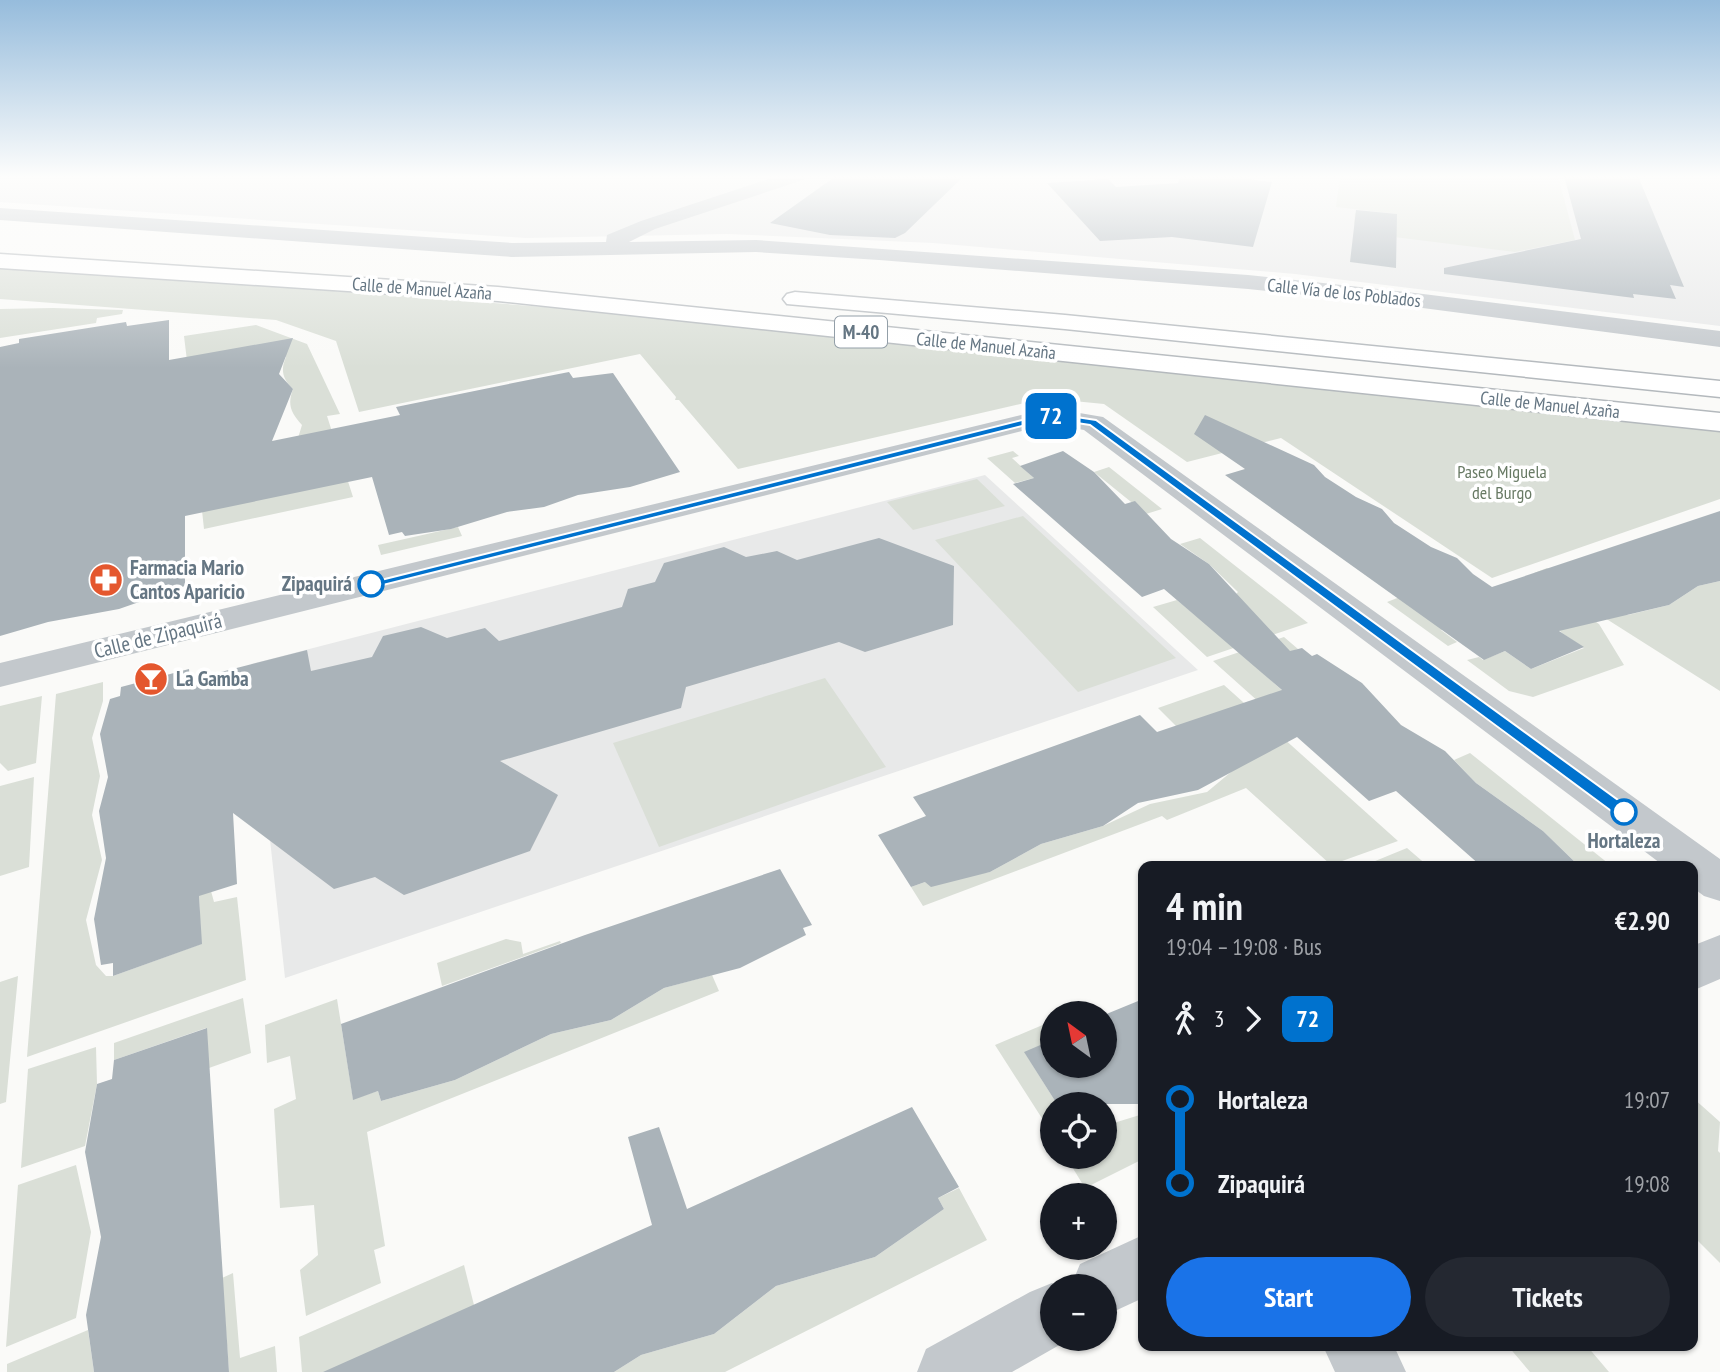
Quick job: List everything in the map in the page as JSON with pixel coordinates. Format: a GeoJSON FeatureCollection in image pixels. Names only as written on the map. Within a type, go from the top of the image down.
{"type":"FeatureCollection","features":[{"type":"Feature","properties":{"kind":"highway","name":"Calle de Manuel Azaña"},"geometry":{"type":"LineString","coordinates":[[54,240],[666,288]]}},
{"type":"Feature","properties":{"kind":"highway","name":"Calle de Manuel Azaña"},"geometry":{"type":"LineString","coordinates":[[0,261],[498,294],[1720,422]]}},
{"type":"Feature","properties":{"kind":"highway","name":"Calle de Manuel Azaña"},"geometry":{"type":"LineString","coordinates":[[776,298],[1065,322],[1720,389]]}},
{"type":"Feature","properties":{"kind":"street","name":"Calle Vía de los Poblados"},"geometry":{"type":"LineString","coordinates":[[370,240],[512,250],[756,246],[1017,263],[1248,282],[1415,300],[1720,339]]}},
{"type":"Feature","properties":{"kind":"street","name":"Calle Vía de los Poblados"},"geometry":{"type":"LineString","coordinates":[[590,250],[613,240]]}},
{"type":"Feature","properties":{"kind":"street","name":"Calle de Zipaquirá"},"geometry":{"type":"LineString","coordinates":[[0,675],[1050,416],[1093,423],[1690,861]]}},
{"type":"Feature","properties":{"kind":"street","name":"Calle de Zipaquirá"},"geometry":{"type":"LineString","coordinates":[[1698,867],[1720,883]]}},
{"type":"Feature","properties":{"kind":"street"},"geometry":{"type":"LineString","coordinates":[[1698,967],[1720,955]]}},
{"type":"Feature","properties":{"kind":"street"},"geometry":{"type":"LineString","coordinates":[[1117,1278],[1138,1268]]}},
{"type":"Feature","properties":{"kind":"street"},"geometry":{"type":"LineString","coordinates":[[949,1372],[1040,1321]]}},
{"type":"Feature","properties":{"kind":"street"},"geometry":{"type":"LineString","coordinates":[[1358,1351],[1374,1372]]}},
{"type":"Feature","properties":{"kind":"shaded area"},"geometry":{"type":"Polygon","coordinates":[[[865,240],[1720,240],[1720,326],[1295,274],[933,243],[865,240]]]}},
{"type":"Feature","properties":{"kind":"shaded area"},"geometry":{"type":"Polygon","coordinates":[[[985,475],[1198,670],[285,978],[251,664],[985,475]]]}},
{"type":"Feature","properties":{"kind":"green space"},"geometry":{"type":"Polygon","coordinates":[[[1418,240],[1575,240],[1515,252],[1418,240]]]}},
{"type":"Feature","properties":{"kind":"green space","name":"Paseo Miguela del Burgo"},"geometry":{"type":"Polygon","coordinates":[[[0,266],[625,313],[1720,430],[1720,499],[1492,578],[1281,438],[1187,462],[1104,404],[1053,399],[1029,402],[738,469],[679,400],[675,400],[676,397],[640,354],[359,412],[336,341],[276,320],[0,299],[0,266]]]}},
{"type":"Feature","properties":{"kind":"green space"},"geometry":{"type":"Polygon","coordinates":[[[0,309],[123,310],[122,314],[97,318],[96,323],[0,338],[0,309]]]}},
{"type":"Feature","properties":{"kind":"green space"},"geometry":{"type":"Polygon","coordinates":[[[256,325],[307,344],[340,414],[327,416],[353,497],[204,529],[200,492],[298,438],[302,425],[291,408],[293,389],[283,371],[286,357],[277,349],[188,369],[184,336],[256,325]]]}},
{"type":"Feature","properties":{"kind":"green space"},"geometry":{"type":"Polygon","coordinates":[[[1013,451],[1019,456],[1012,458],[1034,478],[1015,483],[987,458],[1013,451]]]}},
{"type":"Feature","properties":{"kind":"green space"},"geometry":{"type":"Polygon","coordinates":[[[1109,467],[1162,509],[1146,514],[1094,472],[1109,467]]]}},
{"type":"Feature","properties":{"kind":"green space"},"geometry":{"type":"Polygon","coordinates":[[[977,479],[1005,506],[913,530],[887,502],[977,479]]]}},
{"type":"Feature","properties":{"kind":"green space"},"geometry":{"type":"Polygon","coordinates":[[[1023,516],[1176,658],[1078,692],[935,540],[1023,516]]]}},
{"type":"Feature","properties":{"kind":"green space"},"geometry":{"type":"Polygon","coordinates":[[[458,527],[462,536],[381,555],[378,545],[458,527]]]}},
{"type":"Feature","properties":{"kind":"green space"},"geometry":{"type":"Polygon","coordinates":[[[1200,538],[1308,623],[1207,657],[1153,607],[1177,600],[1196,616],[1242,602],[1235,595],[1238,592],[1209,564],[1180,544],[1200,538]]]}},
{"type":"Feature","properties":{"kind":"green space"},"geometry":{"type":"Polygon","coordinates":[[[1547,568],[1628,615],[1669,605],[1698,586],[1720,581],[1720,691],[1534,573],[1547,568]]]}},
{"type":"Feature","properties":{"kind":"green space"},"geometry":{"type":"Polygon","coordinates":[[[1532,578],[1599,624],[1624,665],[1533,697],[1509,691],[1467,660],[1479,657],[1483,660],[1505,651],[1531,669],[1584,648],[1562,633],[1544,614],[1532,578]]]}},
{"type":"Feature","properties":{"kind":"green space"},"geometry":{"type":"Polygon","coordinates":[[[1418,590],[1464,622],[1441,630],[1457,642],[1448,646],[1387,602],[1418,590]]]}},
{"type":"Feature","properties":{"kind":"green space"},"geometry":{"type":"Polygon","coordinates":[[[1284,637],[1298,649],[1254,665],[1285,693],[1260,703],[1213,661],[1284,637]]]}},
{"type":"Feature","properties":{"kind":"green space"},"geometry":{"type":"Polygon","coordinates":[[[825,678],[886,767],[659,847],[613,743],[825,678]]]}},
{"type":"Feature","properties":{"kind":"green space"},"geometry":{"type":"Polygon","coordinates":[[[103,682],[103,701],[92,738],[100,776],[92,815],[102,860],[86,920],[96,965],[106,976],[113,976],[201,944],[199,895],[211,891],[214,902],[237,897],[246,980],[27,1057],[56,694],[103,682]]]}},
{"type":"Feature","properties":{"kind":"green space"},"geometry":{"type":"Polygon","coordinates":[[[1224,685],[1398,841],[1342,861],[1327,861],[1246,788],[1167,820],[1162,816],[923,906],[911,887],[925,882],[990,872],[1041,844],[1103,826],[1150,804],[1207,792],[1249,757],[1176,726],[1158,708],[1224,685]]]}},
{"type":"Feature","properties":{"kind":"green space"},"geometry":{"type":"Polygon","coordinates":[[[42,696],[36,763],[8,771],[0,763],[0,706],[42,696]]]}},
{"type":"Feature","properties":{"kind":"green space"},"geometry":{"type":"Polygon","coordinates":[[[1470,753],[1605,861],[1574,861],[1543,831],[1476,783],[1454,760],[1470,753]]]}},
{"type":"Feature","properties":{"kind":"green space"},"geometry":{"type":"Polygon","coordinates":[[[34,777],[29,867],[0,876],[0,786],[34,777]]]}},
{"type":"Feature","properties":{"kind":"green space"},"geometry":{"type":"Polygon","coordinates":[[[1407,848],[1422,861],[1375,861],[1407,848]]]}},
{"type":"Feature","properties":{"kind":"green space"},"geometry":{"type":"Polygon","coordinates":[[[506,939],[521,942],[523,954],[560,941],[561,943],[442,986],[437,963],[506,939]]]}},
{"type":"Feature","properties":{"kind":"green space"},"geometry":{"type":"Polygon","coordinates":[[[712,975],[719,991],[367,1132],[385,1246],[374,1250],[381,1283],[306,1316],[300,1270],[318,1255],[314,1205],[280,1208],[274,1109],[296,1099],[290,1056],[267,1063],[265,1025],[337,999],[353,1099],[378,1091],[381,1101],[455,1080],[551,1034],[611,1020],[664,988],[712,975]]]}},
{"type":"Feature","properties":{"kind":"green space"},"geometry":{"type":"Polygon","coordinates":[[[18,976],[6,1102],[0,1104],[0,982],[18,976]]]}},
{"type":"Feature","properties":{"kind":"green space"},"geometry":{"type":"Polygon","coordinates":[[[243,998],[251,1053],[209,1068],[206,1028],[114,1060],[114,1043],[243,998]]]}},
{"type":"Feature","properties":{"kind":"green space"},"geometry":{"type":"Polygon","coordinates":[[[1040,1026],[1040,1046],[1025,1053],[1049,1092],[1040,1092],[1040,1115],[995,1045],[1040,1026]]]}},
{"type":"Feature","properties":{"kind":"green space"},"geometry":{"type":"Polygon","coordinates":[[[96,1047],[97,1084],[85,1146],[21,1168],[28,1069],[96,1047]]]}},
{"type":"Feature","properties":{"kind":"green space"},"geometry":{"type":"Polygon","coordinates":[[[1698,1102],[1720,1122],[1720,1263],[1698,1241],[1698,1102]]]}},
{"type":"Feature","properties":{"kind":"green space"},"geometry":{"type":"Polygon","coordinates":[[[1138,1116],[1138,1162],[1095,1183],[1082,1183],[1073,1169],[1117,1169],[1117,1122],[1138,1116]]]}},
{"type":"Feature","properties":{"kind":"green space"},"geometry":{"type":"Polygon","coordinates":[[[76,1165],[91,1232],[76,1318],[6,1347],[18,1185],[76,1165]]]}},
{"type":"Feature","properties":{"kind":"green space"},"geometry":{"type":"Polygon","coordinates":[[[959,1188],[987,1240],[725,1372],[614,1372],[641,1355],[714,1334],[776,1286],[875,1257],[944,1209],[938,1198],[959,1188]]]}},
{"type":"Feature","properties":{"kind":"green space"},"geometry":{"type":"Polygon","coordinates":[[[464,1265],[474,1305],[392,1372],[302,1372],[299,1337],[464,1265]]]}},
{"type":"Feature","properties":{"kind":"green space"},"geometry":{"type":"Polygon","coordinates":[[[233,1273],[240,1358],[275,1346],[277,1372],[229,1372],[222,1278],[233,1273]]]}},
{"type":"Feature","properties":{"kind":"green space"},"geometry":{"type":"Polygon","coordinates":[[[88,1330],[94,1372],[7,1372],[7,1364],[88,1330]]]}},
{"type":"Feature","properties":{"kind":"green space"},"geometry":{"type":"Polygon","coordinates":[[[1512,1351],[1591,1351],[1609,1372],[1530,1372],[1512,1351]]]}},
{"type":"Feature","properties":{"kind":"building"},"geometry":{"type":"Polygon","coordinates":[[[1197,240],[1255,240],[1253,247],[1197,240]]]}},
{"type":"Feature","properties":{"kind":"building"},"geometry":{"type":"Polygon","coordinates":[[[1353,240],[1397,240],[1396,268],[1350,262],[1353,240]]]}},
{"type":"Feature","properties":{"kind":"building"},"geometry":{"type":"Polygon","coordinates":[[[1576,240],[1665,240],[1684,287],[1670,285],[1676,299],[1633,294],[1634,298],[1444,274],[1444,268],[1576,240]]]}},
{"type":"Feature","properties":{"kind":"building"},"geometry":{"type":"Polygon","coordinates":[[[169,320],[169,360],[293,338],[279,374],[293,389],[272,441],[400,415],[396,407],[518,382],[569,372],[573,378],[613,373],[680,472],[630,487],[578,495],[544,507],[507,512],[451,529],[405,536],[402,532],[389,535],[372,477],[185,516],[185,586],[119,609],[48,622],[0,636],[0,347],[19,343],[19,339],[126,322],[127,326],[169,320]]]}},
{"type":"Feature","properties":{"kind":"building"},"geometry":{"type":"Polygon","coordinates":[[[1205,415],[1314,465],[1325,477],[1356,497],[1382,509],[1394,523],[1431,547],[1457,558],[1473,574],[1492,587],[1720,511],[1720,581],[1698,586],[1669,605],[1559,631],[1584,647],[1531,669],[1505,651],[1484,660],[1225,475],[1245,469],[1194,434],[1205,415]]]}},
{"type":"Feature","properties":{"kind":"building"},"geometry":{"type":"Polygon","coordinates":[[[1063,451],[1094,472],[1125,504],[1135,501],[1171,539],[1209,564],[1290,651],[1302,648],[1312,656],[1317,654],[1362,683],[1401,725],[1445,751],[1476,783],[1543,831],[1574,861],[1475,861],[1396,791],[1369,801],[1297,737],[1198,790],[1138,803],[1103,826],[1041,844],[990,872],[931,887],[925,882],[911,887],[878,835],[926,816],[913,797],[1140,715],[1157,732],[1282,690],[1164,589],[1142,597],[1013,484],[1034,478],[1020,466],[1063,451]]]}},
{"type":"Feature","properties":{"kind":"building"},"geometry":{"type":"Polygon","coordinates":[[[879,538],[954,566],[953,625],[865,652],[839,642],[686,687],[681,708],[500,761],[558,795],[530,851],[404,895],[375,877],[334,889],[233,813],[237,884],[199,896],[202,944],[113,976],[113,963],[101,965],[94,919],[106,858],[99,811],[108,777],[100,734],[110,699],[120,696],[121,687],[189,669],[190,680],[307,650],[311,671],[372,657],[383,636],[421,627],[447,638],[485,628],[499,641],[622,607],[628,589],[655,582],[664,563],[724,547],[746,557],[777,551],[797,560],[879,538]]]}},
{"type":"Feature","properties":{"kind":"building"},"geometry":{"type":"Polygon","coordinates":[[[780,869],[812,925],[803,928],[806,935],[740,968],[664,988],[611,1020],[551,1034],[455,1080],[381,1101],[378,1091],[353,1100],[341,1024],[585,935],[780,869]]]}},
{"type":"Feature","properties":{"kind":"building"},"geometry":{"type":"Polygon","coordinates":[[[1138,1001],[1138,1104],[1117,1104],[1117,1092],[1049,1092],[1040,1078],[1117,1078],[1117,1010],[1138,1001]]]}},
{"type":"Feature","properties":{"kind":"building"},"geometry":{"type":"Polygon","coordinates":[[[207,1028],[229,1372],[94,1372],[86,1315],[101,1237],[85,1152],[97,1084],[112,1079],[114,1060],[207,1028]]]}},
{"type":"Feature","properties":{"kind":"building"},"geometry":{"type":"Polygon","coordinates":[[[1040,1045],[1040,1077],[1024,1052],[1040,1045]]]}},
{"type":"Feature","properties":{"kind":"building"},"geometry":{"type":"Polygon","coordinates":[[[912,1107],[959,1187],[938,1198],[944,1209],[875,1257],[776,1286],[714,1334],[641,1355],[614,1372],[323,1372],[652,1225],[628,1137],[659,1127],[687,1209],[912,1107]]]}},
{"type":"Feature","properties":{"kind":"bus line","name":"72"},"geometry":{"type":"LineString","coordinates":[[371,584],[1050,416],[1093,423],[1624,812]]}},
{"type":"Feature","properties":{"kind":"place","name":"Farmacia Mario Cantos Aparicio"},"geometry":{"type":"Point","coordinates":[106,580]}},
{"type":"Feature","properties":{"kind":"place","name":"Zipaquirá"},"geometry":{"type":"Point","coordinates":[371,584]}},
{"type":"Feature","properties":{"kind":"place","name":"La Gamba"},"geometry":{"type":"Point","coordinates":[151,679]}},
{"type":"Feature","properties":{"kind":"place","name":"Hortaleza"},"geometry":{"type":"Point","coordinates":[1624,812]}}]}
